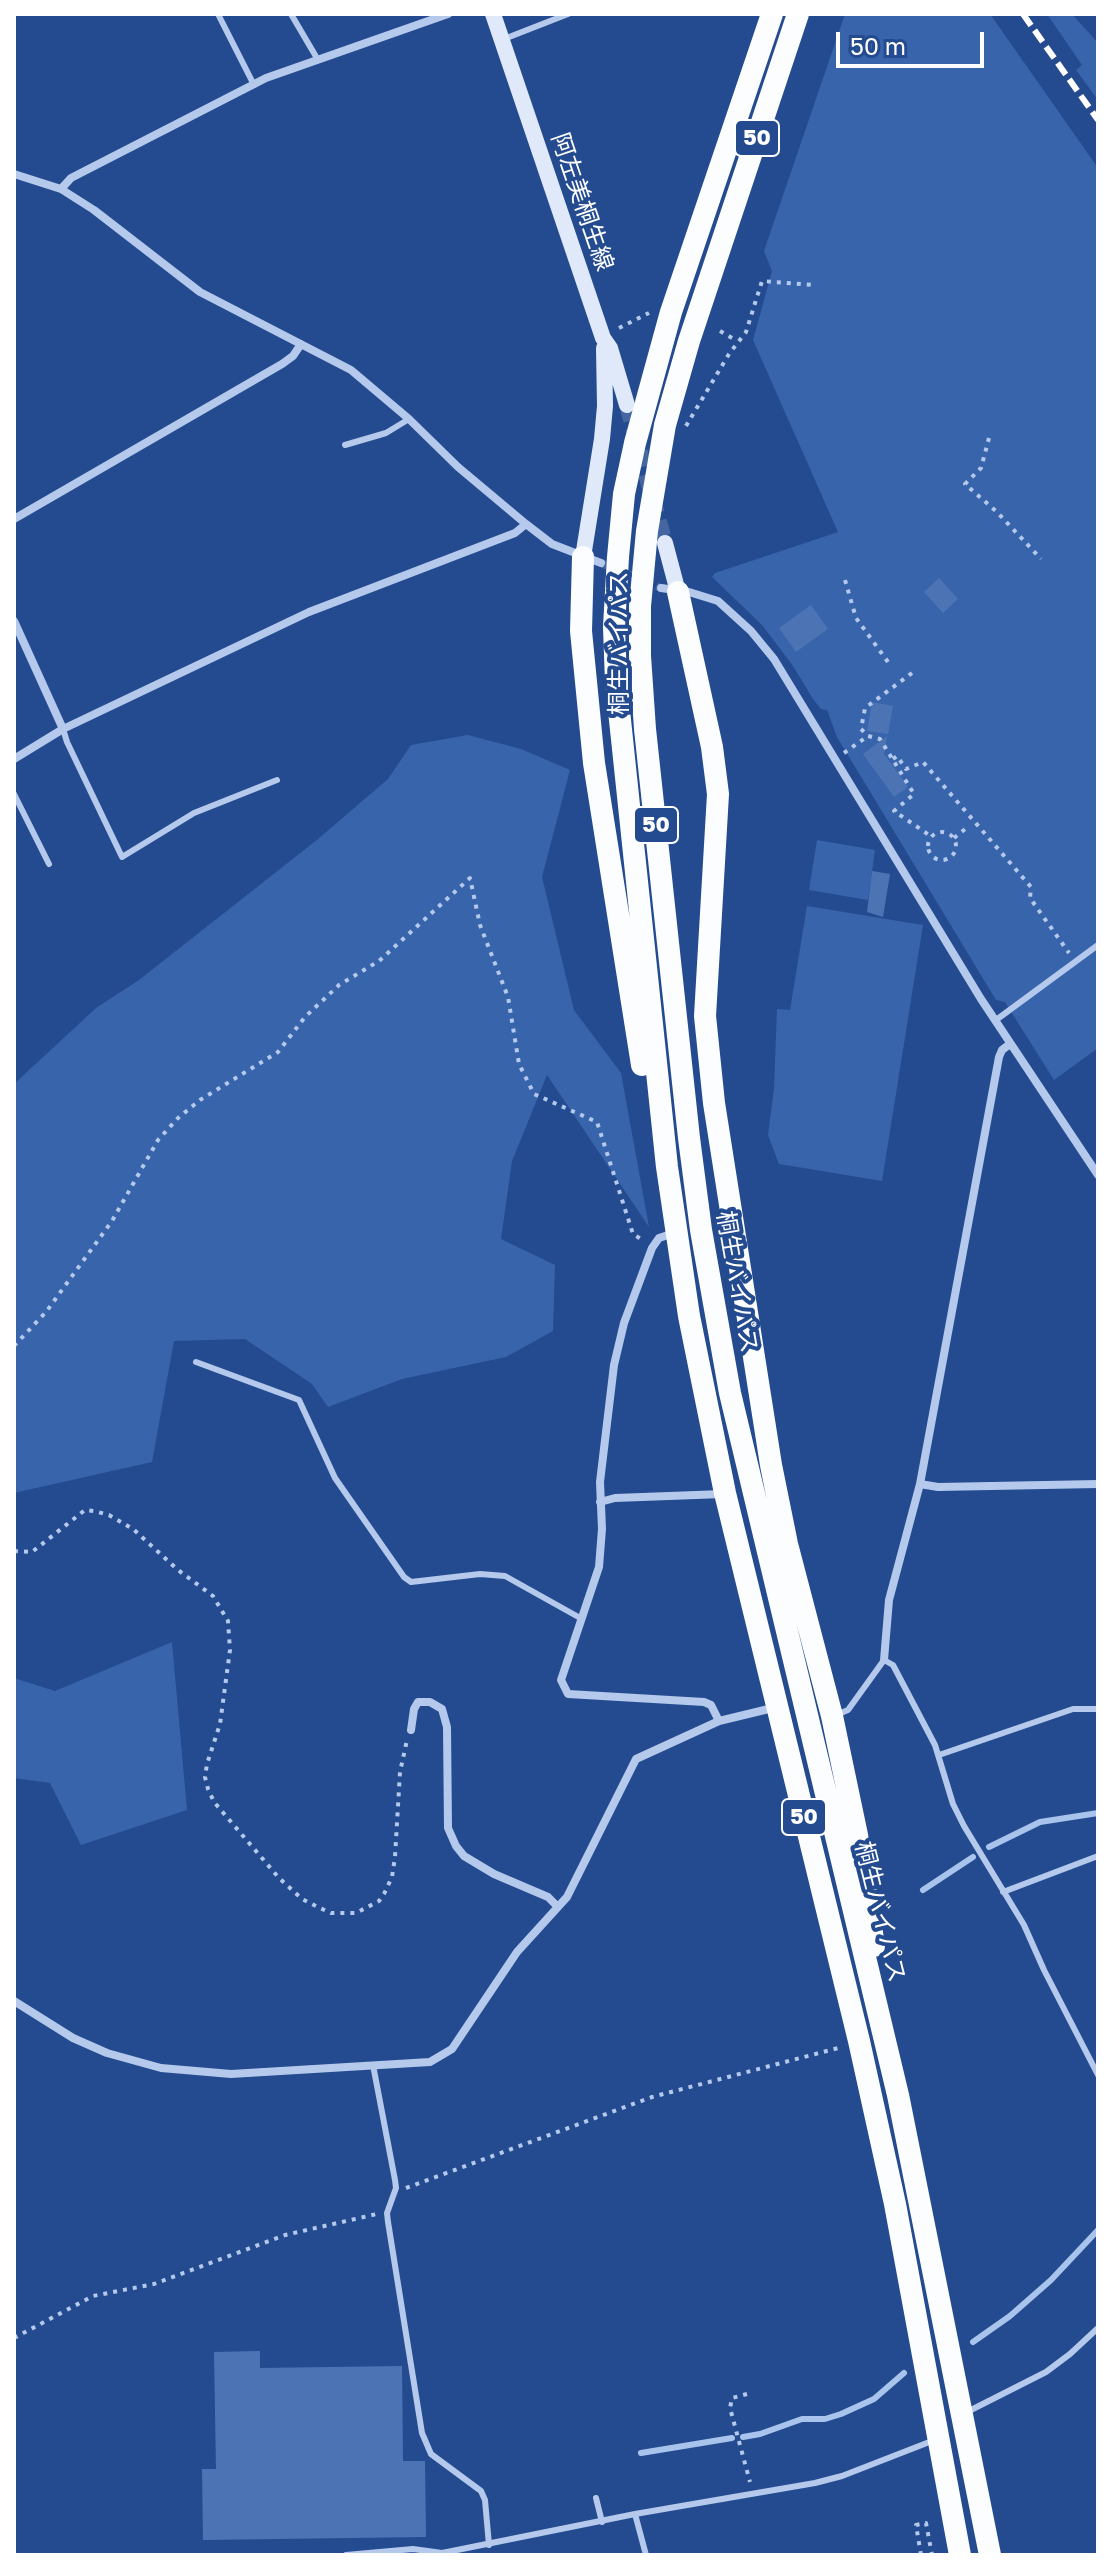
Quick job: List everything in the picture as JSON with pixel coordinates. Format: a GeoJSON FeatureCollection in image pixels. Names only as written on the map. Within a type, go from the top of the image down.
{"type":"FeatureCollection","features":[{"type":"Feature","properties":{"kind":"highway","name":"桐生バイパス"},"geometry":{"type":"LineString","coordinates":[[772,14],[657,357],[632,454],[620,525],[614,627],[616,682],[667,1167],[698,1362],[725,1493],[859,2041],[895,2204],[960,2555]]}},
{"type":"Feature","properties":{"kind":"highway","name":"桐生バイパス"},"geometry":{"type":"LineString","coordinates":[[798,14],[715,261],[665,425],[647,531],[640,606],[645,729],[701,1230],[730,1393],[910,2153],[990,2555]]}},
{"type":"Feature","properties":{"kind":"highway"},"geometry":{"type":"LineString","coordinates":[[592,560],[581,631],[594,763],[647,1101],[667,1167]]}},
{"type":"Feature","properties":{"kind":"highway","name":"50"},"geometry":{"type":"LineString","coordinates":[[669,590],[712,747],[718,794],[705,1016],[714,1103],[777,1496],[832,1716],[870,1909],[874,1943],[871,1986]]}},
{"type":"Feature","properties":{"kind":"main road","name":"阿左美桐生線"},"geometry":{"type":"LineString","coordinates":[[493,14],[608,335],[627,405]]}},
{"type":"Feature","properties":{"kind":"main road"},"geometry":{"type":"LineString","coordinates":[[592,560],[608,335]]}},
{"type":"Feature","properties":{"kind":"main road"},"geometry":{"type":"LineString","coordinates":[[665,543],[669,590]]}},
{"type":"Feature","properties":{"kind":"street"},"geometry":{"type":"LineString","coordinates":[[61,189],[71,178],[266,78],[448,14]]}},
{"type":"Feature","properties":{"kind":"street"},"geometry":{"type":"LineString","coordinates":[[14,174],[61,189],[94,210],[200,292],[351,370],[526,524],[552,544],[592,560]]}},
{"type":"Feature","properties":{"kind":"street"},"geometry":{"type":"LineString","coordinates":[[14,519],[282,364],[293,356],[301,344]]}},
{"type":"Feature","properties":{"kind":"street"},"geometry":{"type":"LineString","coordinates":[[14,759],[63,729],[309,612],[515,533],[526,524]]}},
{"type":"Feature","properties":{"kind":"street"},"geometry":{"type":"LineString","coordinates":[[669,590],[707,596],[729,608],[774,659],[1010,1044],[1098,1175]]}},
{"type":"Feature","properties":{"kind":"street"},"geometry":{"type":"LineString","coordinates":[[14,621],[63,729]]}},
{"type":"Feature","properties":{"kind":"street"},"geometry":{"type":"LineString","coordinates":[[884,1660],[889,1600],[920,1484],[999,1057],[1010,1044]]}},
{"type":"Feature","properties":{"kind":"street"},"geometry":{"type":"LineString","coordinates":[[676,1233],[659,1238],[652,1248],[628,1312],[614,1365],[600,1482],[602,1529],[599,1567],[561,1680],[568,1694],[704,1702],[711,1705],[719,1721]]}},
{"type":"Feature","properties":{"kind":"street"},"geometry":{"type":"LineString","coordinates":[[920,1484],[938,1487],[1098,1484]]}},
{"type":"Feature","properties":{"kind":"street"},"geometry":{"type":"LineString","coordinates":[[600,1502],[615,1498],[725,1493]]}},
{"type":"Feature","properties":{"kind":"street"},"geometry":{"type":"LineString","coordinates":[[411,1730],[418,1702],[430,1702],[442,1709],[447,1727],[448,1828],[464,1856],[494,1874],[548,1897],[558,1907]]}},
{"type":"Feature","properties":{"kind":"street"},"geometry":{"type":"LineString","coordinates":[[14,2001],[73,2038],[107,2053],[161,2068],[231,2074],[430,2062],[452,2049],[517,1952],[575,1886],[636,1759],[719,1721],[778,1706]]}},
{"type":"Feature","properties":{"kind":"lane"},"geometry":{"type":"LineString","coordinates":[[218,14],[254,85]]}},
{"type":"Feature","properties":{"kind":"lane"},"geometry":{"type":"LineString","coordinates":[[291,14],[318,60]]}},
{"type":"Feature","properties":{"kind":"lane"},"geometry":{"type":"LineString","coordinates":[[502,40],[568,14]]}},
{"type":"Feature","properties":{"kind":"lane"},"geometry":{"type":"LineString","coordinates":[[345,445],[386,433],[409,419]]}},
{"type":"Feature","properties":{"kind":"lane"},"geometry":{"type":"LineString","coordinates":[[63,729],[122,857],[194,813],[277,780]]}},
{"type":"Feature","properties":{"kind":"lane"},"geometry":{"type":"LineString","coordinates":[[14,794],[49,864]]}},
{"type":"Feature","properties":{"kind":"lane"},"geometry":{"type":"LineString","coordinates":[[996,1020],[1098,945]]}},
{"type":"Feature","properties":{"kind":"lane"},"geometry":{"type":"LineString","coordinates":[[196,1362],[299,1400],[335,1478],[404,1577],[411,1582],[480,1574],[505,1576],[582,1619]]}},
{"type":"Feature","properties":{"kind":"lane"},"geometry":{"type":"LineString","coordinates":[[832,1716],[848,1710],[884,1660],[893,1665],[939,1755],[953,1804],[1024,1925],[1098,2075]]}},
{"type":"Feature","properties":{"kind":"lane"},"geometry":{"type":"LineString","coordinates":[[939,1755],[1073,1709],[1098,1709]]}},
{"type":"Feature","properties":{"kind":"lane"},"geometry":{"type":"LineString","coordinates":[[1003,1892],[1098,1856]]}},
{"type":"Feature","properties":{"kind":"lane"},"geometry":{"type":"LineString","coordinates":[[373,2065],[396,2188],[387,2213],[426,2448],[481,2491],[485,2500],[489,2545]]}},
{"type":"Feature","properties":{"kind":"lane"},"geometry":{"type":"LineString","coordinates":[[962,2413],[976,2410],[1046,2372],[1098,2328]]}},
{"type":"Feature","properties":{"kind":"lane"},"geometry":{"type":"LineString","coordinates":[[346,2555],[413,2549],[442,2553],[832,2479],[924,2443],[940,2440]]}},
{"type":"Feature","properties":{"kind":"lane"},"geometry":{"type":"LineString","coordinates":[[596,2498],[602,2522]]}},
{"type":"Feature","properties":{"kind":"lane"},"geometry":{"type":"LineString","coordinates":[[635,2514],[646,2555]]}},
{"type":"Feature","properties":{"kind":"path"},"geometry":{"type":"LineString","coordinates":[[688,424],[737,341],[746,332],[762,281],[814,285]]}},
{"type":"Feature","properties":{"kind":"path"},"geometry":{"type":"LineString","coordinates":[[608,335],[642,316],[648,316],[651,309]]}},
{"type":"Feature","properties":{"kind":"path"},"geometry":{"type":"LineString","coordinates":[[720,331],[737,341]]}},
{"type":"Feature","properties":{"kind":"path"},"geometry":{"type":"LineString","coordinates":[[989,438],[981,468],[965,484],[997,512],[1041,559]]}},
{"type":"Feature","properties":{"kind":"path"},"geometry":{"type":"LineString","coordinates":[[845,580],[856,618],[888,662]]}},
{"type":"Feature","properties":{"kind":"path"},"geometry":{"type":"LineString","coordinates":[[912,673],[865,708],[861,729],[868,736],[880,739],[914,794],[894,811],[932,837]]}},
{"type":"Feature","properties":{"kind":"path"},"geometry":{"type":"LineString","coordinates":[[844,753],[868,736]]}},
{"type":"Feature","properties":{"kind":"path"},"geometry":{"type":"LineString","coordinates":[[893,759],[897,756],[906,769],[923,762],[1031,887],[1030,898],[1075,961]]}},
{"type":"Feature","properties":{"kind":"path"},"geometry":{"type":"LineString","coordinates":[[954,838],[969,826]]}},
{"type":"Feature","properties":{"kind":"path"},"geometry":{"type":"LineString","coordinates":[[942,832],[954,838],[956,847],[953,855],[940,860],[930,852],[932,837],[942,832]]}},
{"type":"Feature","properties":{"kind":"path"},"geometry":{"type":"LineString","coordinates":[[14,1346],[46,1312],[112,1221],[158,1140],[178,1118],[200,1100],[278,1052],[305,1017],[339,985],[379,961],[470,878],[480,925],[508,997],[519,1064],[534,1094],[597,1122],[633,1234],[652,1248]]}},
{"type":"Feature","properties":{"kind":"path"},"geometry":{"type":"LineString","coordinates":[[14,1551],[32,1552],[85,1510],[94,1511],[109,1515],[133,1529],[178,1570],[213,1596],[228,1621],[230,1650],[220,1724],[207,1764],[205,1777],[208,1789],[214,1802],[279,1878],[302,1899],[331,1913],[356,1913],[379,1901],[392,1877],[400,1772],[411,1730]]}},
{"type":"Feature","properties":{"kind":"path"},"geometry":{"type":"LineString","coordinates":[[396,2188],[413,2187],[652,2097],[859,2041]]}},
{"type":"Feature","properties":{"kind":"path"},"geometry":{"type":"LineString","coordinates":[[14,2338],[93,2296],[154,2284],[285,2235],[387,2213]]}},
{"type":"Feature","properties":{"kind":"path"},"geometry":{"type":"LineString","coordinates":[[747,2394],[732,2398],[730,2408],[753,2492]]}},
{"type":"Feature","properties":{"kind":"path"},"geometry":{"type":"LineString","coordinates":[[921,2555],[916,2525],[926,2523],[932,2555]]}},
{"type":"Feature","properties":{"kind":"shaded area"},"geometry":{"type":"Polygon","coordinates":[[[845,14],[990,14],[1098,168],[1098,1048],[1054,1080],[1005,1002],[996,1000],[837,737],[827,710],[821,709],[813,699],[762,625],[712,577],[715,573],[838,532],[753,340],[772,271],[764,251],[845,14]]]}},
{"type":"Feature","properties":{"kind":"shaded area"},"geometry":{"type":"Polygon","coordinates":[[[1047,14],[1072,14],[1098,43],[1098,100],[1076,70],[1082,65],[1047,14]]]}},
{"type":"Feature","properties":{"kind":"shaded area"},"geometry":{"type":"Polygon","coordinates":[[[468,735],[521,749],[570,770],[542,877],[574,1010],[621,1073],[649,1227],[547,1075],[512,1161],[501,1239],[555,1265],[553,1331],[506,1357],[402,1379],[328,1407],[312,1384],[245,1339],[174,1341],[152,1462],[14,1493],[14,1084],[96,1008],[139,980],[318,839],[388,779],[411,745],[468,735]]]}},
{"type":"Feature","properties":{"kind":"shaded area"},"geometry":{"type":"Polygon","coordinates":[[[817,840],[875,850],[868,900],[809,890],[817,840]]]}},
{"type":"Feature","properties":{"kind":"shaded area"},"geometry":{"type":"Polygon","coordinates":[[[807,906],[923,925],[882,1181],[779,1164],[768,1135],[774,1089],[777,1009],[790,1010],[807,906]]]}},
{"type":"Feature","properties":{"kind":"shaded area"},"geometry":{"type":"Polygon","coordinates":[[[172,1642],[187,1810],[81,1845],[50,1783],[14,1778],[14,1678],[55,1691],[172,1642]]]}},
{"type":"Feature","properties":{"kind":"building"},"geometry":{"type":"Polygon","coordinates":[[[939,578],[958,599],[943,613],[924,592],[939,578]]]}},
{"type":"Feature","properties":{"kind":"building"},"geometry":{"type":"Polygon","coordinates":[[[811,605],[828,629],[796,652],[779,628],[811,605]]]}},
{"type":"Feature","properties":{"kind":"building"},"geometry":{"type":"Polygon","coordinates":[[[872,702],[893,706],[888,734],[867,731],[872,702]]]}},
{"type":"Feature","properties":{"kind":"building"},"geometry":{"type":"Polygon","coordinates":[[[887,736],[884,754],[908,787],[894,797],[863,754],[887,736]]]}},
{"type":"Feature","properties":{"kind":"building"},"geometry":{"type":"Polygon","coordinates":[[[872,871],[890,874],[883,917],[867,912],[872,871]]]}},
{"type":"Feature","properties":{"kind":"building"},"geometry":{"type":"Polygon","coordinates":[[[260,2351],[260,2368],[402,2366],[403,2461],[425,2461],[426,2537],[203,2540],[202,2469],[216,2469],[214,2352],[260,2351]]]}},
{"type":"Feature","properties":{"kind":"waterway"},"geometry":{"type":"LineString","coordinates":[[989,1847],[1040,1822],[1098,1813]]}},
{"type":"Feature","properties":{"kind":"waterway"},"geometry":{"type":"LineString","coordinates":[[923,1890],[973,1857]]}},
{"type":"Feature","properties":{"kind":"waterway"},"geometry":{"type":"LineString","coordinates":[[973,2342],[1010,2316],[1051,2280],[1098,2230]]}},
{"type":"Feature","properties":{"kind":"waterway"},"geometry":{"type":"LineString","coordinates":[[743,2437],[802,2419],[825,2419],[841,2414],[874,2399],[904,2373]]}},
{"type":"Feature","properties":{"kind":"waterway"},"geometry":{"type":"LineString","coordinates":[[641,2453],[732,2438]]}},
{"type":"Feature","properties":{"kind":"tunnel"},"geometry":{"type":"LineString","coordinates":[[627,405],[665,543]]}},
{"type":"Feature","properties":{"kind":"tunnel"},"geometry":{"type":"LineString","coordinates":[[601,563],[661,588]]}},
{"type":"Feature","properties":{"kind":"railway"},"geometry":{"type":"LineString","coordinates":[[1023,14],[1098,120]]}}]}
